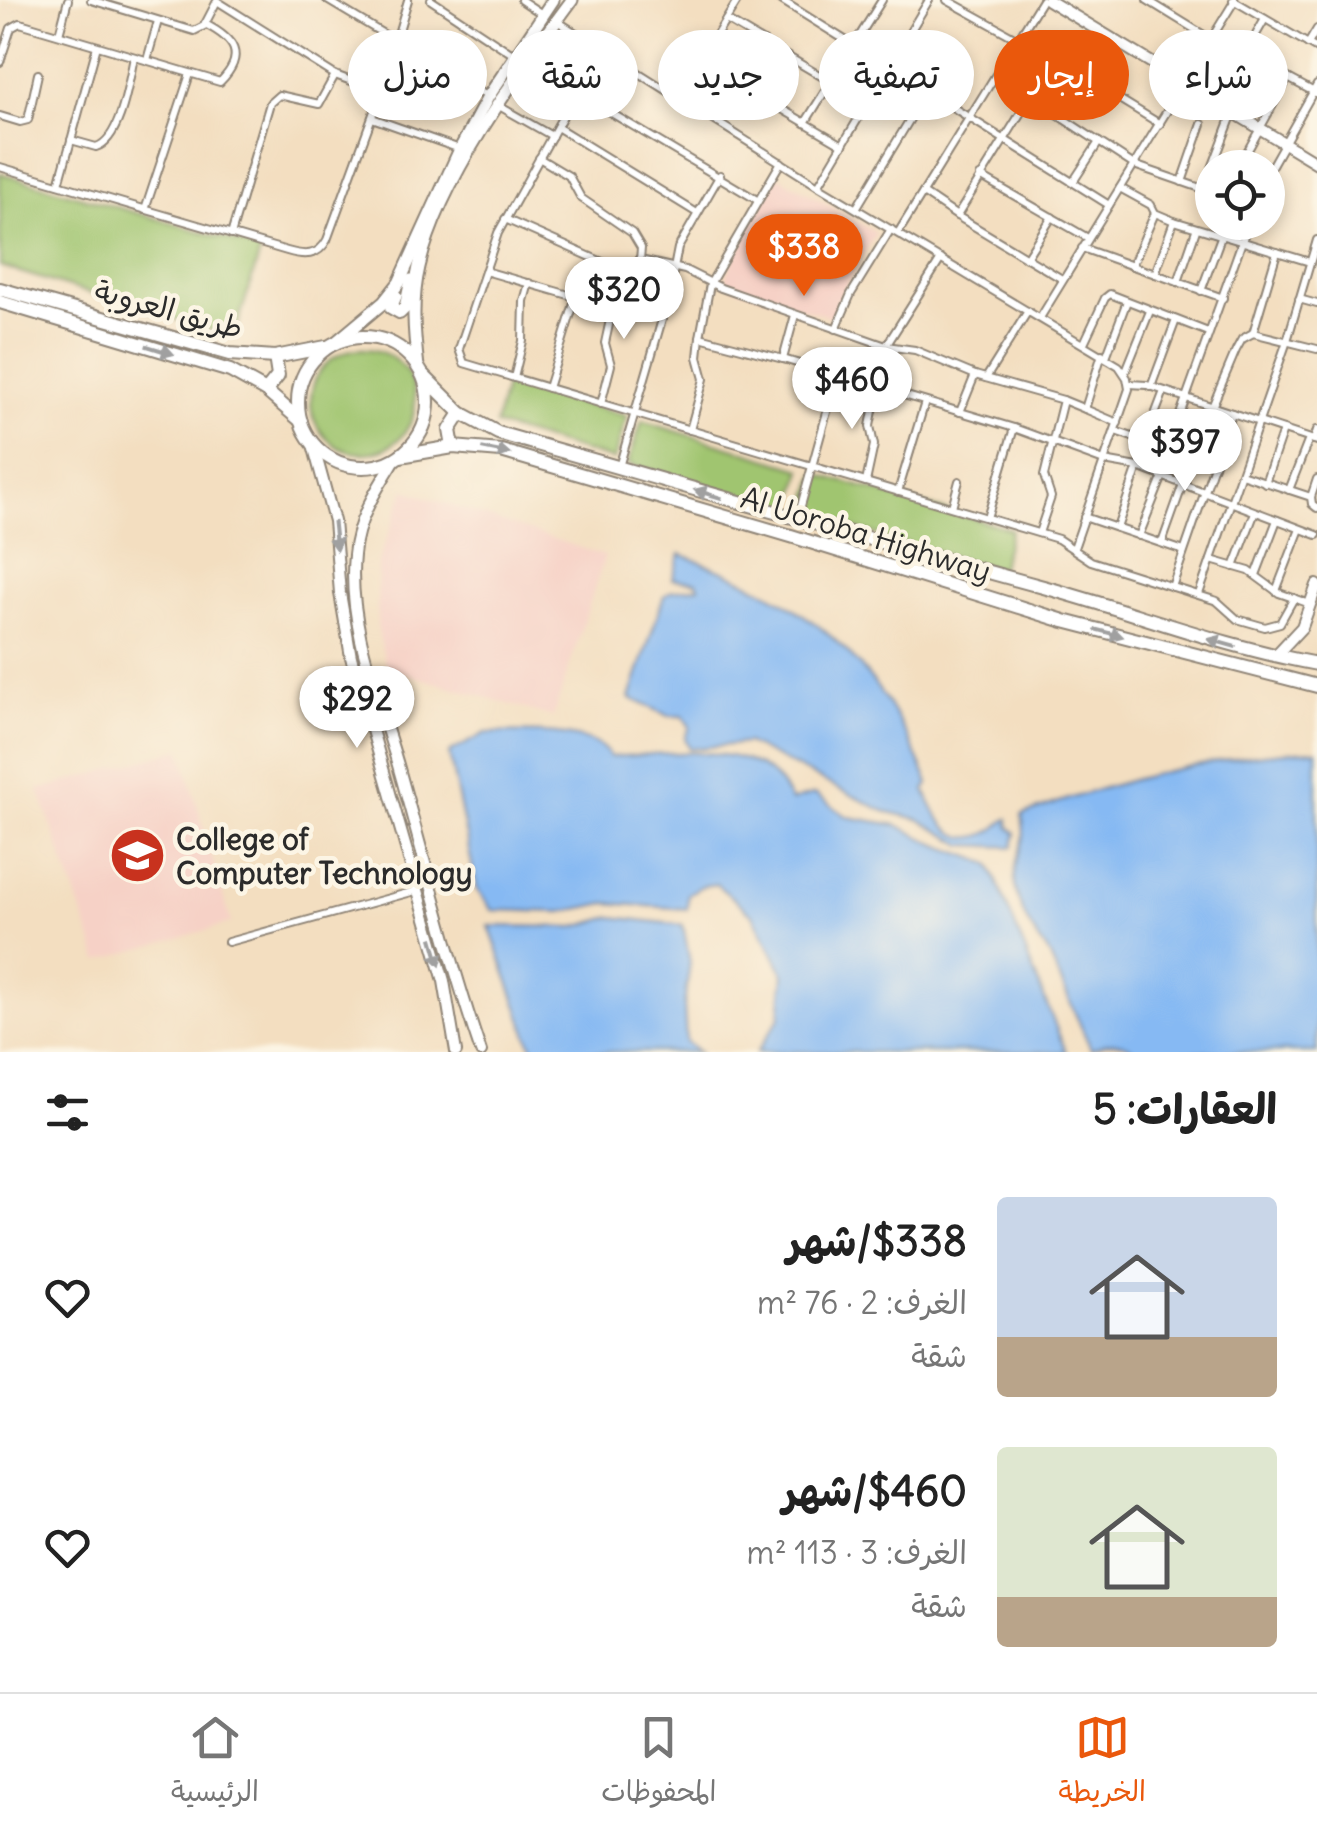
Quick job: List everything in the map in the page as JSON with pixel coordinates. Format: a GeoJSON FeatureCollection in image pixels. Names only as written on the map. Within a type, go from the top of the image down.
{"type":"FeatureCollection","features":[{"type":"Feature","properties":{"kind":"highway","name":"طريق العروبة"},"geometry":{"type":"LineString","coordinates":[[0,289],[218,352],[275,357],[332,345]]}},
{"type":"Feature","properties":{"kind":"highway","name":"طريق العروبة"},"geometry":{"type":"LineString","coordinates":[[0,302],[220,368],[266,391],[301,422]]}},
{"type":"Feature","properties":{"kind":"highway"},"geometry":{"type":"LineString","coordinates":[[358,337],[381,339],[402,350],[420,370],[428,396],[426,419],[416,440],[398,457],[376,466],[347,465],[328,456],[312,441],[301,422],[298,398],[303,376],[311,362],[332,345],[358,337]]}},
{"type":"Feature","properties":{"kind":"highway"},"geometry":{"type":"LineString","coordinates":[[266,391],[278,376],[275,357]]}},
{"type":"Feature","properties":{"kind":"highway","name":"Al Uoroba Highway"},"geometry":{"type":"LineString","coordinates":[[420,370],[461,414],[498,433],[836,532],[1072,595],[1207,639],[1317,664]]}},
{"type":"Feature","properties":{"kind":"highway"},"geometry":{"type":"LineString","coordinates":[[453,447],[451,426],[461,414]]}},
{"type":"Feature","properties":{"kind":"highway","name":"Al Uoroba Highway"},"geometry":{"type":"LineString","coordinates":[[398,457],[453,447],[511,454],[1064,621],[1317,686]]}},
{"type":"Feature","properties":{"kind":"highway"},"geometry":{"type":"LineString","coordinates":[[1064,621],[1061,608],[1072,595]]}},
{"type":"Feature","properties":{"kind":"main road"},"geometry":{"type":"LineString","coordinates":[[531,30],[552,0]]}},
{"type":"Feature","properties":{"kind":"main road"},"geometry":{"type":"LineString","coordinates":[[507,66],[460,149],[402,278],[391,306],[396,313],[405,308],[411,280],[456,178],[499,106],[572,0]]}},
{"type":"Feature","properties":{"kind":"main road"},"geometry":{"type":"LineString","coordinates":[[1045,0],[1149,63]]}},
{"type":"Feature","properties":{"kind":"main road"},"geometry":{"type":"LineString","coordinates":[[1243,120],[1317,163]]}},
{"type":"Feature","properties":{"kind":"main road"},"geometry":{"type":"LineString","coordinates":[[420,370],[414,313],[422,255]]}},
{"type":"Feature","properties":{"kind":"main road"},"geometry":{"type":"LineString","coordinates":[[332,345],[388,298],[402,278]]}},
{"type":"Feature","properties":{"kind":"main road"},"geometry":{"type":"LineString","coordinates":[[312,441],[334,521],[351,657],[451,1009],[456,1052]]}},
{"type":"Feature","properties":{"kind":"main road"},"geometry":{"type":"LineString","coordinates":[[398,457],[373,494],[359,529],[353,566],[356,604],[371,672],[482,1052]]}},
{"type":"Feature","properties":{"kind":"main road"},"geometry":{"type":"LineString","coordinates":[[1275,656],[1298,633],[1317,586]]}},
{"type":"Feature","properties":{"kind":"street"},"geometry":{"type":"LineString","coordinates":[[59,34],[68,0]]}},
{"type":"Feature","properties":{"kind":"street"},"geometry":{"type":"LineString","coordinates":[[91,0],[194,31],[206,24],[217,1],[348,80]]}},
{"type":"Feature","properties":{"kind":"street"},"geometry":{"type":"LineString","coordinates":[[327,0],[376,30]]}},
{"type":"Feature","properties":{"kind":"street"},"geometry":{"type":"LineString","coordinates":[[399,30],[408,0]]}},
{"type":"Feature","properties":{"kind":"street"},"geometry":{"type":"LineString","coordinates":[[432,0],[507,49]]}},
{"type":"Feature","properties":{"kind":"street"},"geometry":{"type":"LineString","coordinates":[[521,0],[542,14]]}},
{"type":"Feature","properties":{"kind":"street"},"geometry":{"type":"LineString","coordinates":[[720,30],[738,0]]}},
{"type":"Feature","properties":{"kind":"street"},"geometry":{"type":"LineString","coordinates":[[912,30],[930,0]]}},
{"type":"Feature","properties":{"kind":"street"},"geometry":{"type":"LineString","coordinates":[[947,0],[1001,30]]}},
{"type":"Feature","properties":{"kind":"street"},"geometry":{"type":"LineString","coordinates":[[1026,30],[1045,0]]}},
{"type":"Feature","properties":{"kind":"street"},"geometry":{"type":"LineString","coordinates":[[1146,0],[1196,30]]}},
{"type":"Feature","properties":{"kind":"street"},"geometry":{"type":"LineString","coordinates":[[1218,30],[1234,0],[1317,49]]}},
{"type":"Feature","properties":{"kind":"street"},"geometry":{"type":"LineString","coordinates":[[785,1],[830,30]]}},
{"type":"Feature","properties":{"kind":"street"},"geometry":{"type":"LineString","coordinates":[[862,30],[878,2]]}},
{"type":"Feature","properties":{"kind":"street"},"geometry":{"type":"LineString","coordinates":[[1259,30],[1265,19]]}},
{"type":"Feature","properties":{"kind":"street"},"geometry":{"type":"LineString","coordinates":[[147,60],[158,20]]}},
{"type":"Feature","properties":{"kind":"street"},"geometry":{"type":"LineString","coordinates":[[726,20],[743,30]]}},
{"type":"Feature","properties":{"kind":"street"},"geometry":{"type":"LineString","coordinates":[[556,21],[570,30]]}},
{"type":"Feature","properties":{"kind":"street"},"geometry":{"type":"LineString","coordinates":[[0,62],[10,28],[16,24],[222,82],[234,55],[229,38],[206,24]]}},
{"type":"Feature","properties":{"kind":"street"},"geometry":{"type":"LineString","coordinates":[[1308,44],[1317,29]]}},
{"type":"Feature","properties":{"kind":"street"},"geometry":{"type":"LineString","coordinates":[[58,184],[98,46]]}},
{"type":"Feature","properties":{"kind":"street"},"geometry":{"type":"LineString","coordinates":[[71,140],[96,147],[107,142],[118,122],[134,57]]}},
{"type":"Feature","properties":{"kind":"street"},"geometry":{"type":"LineString","coordinates":[[0,116],[20,122],[28,120],[38,74]]}},
{"type":"Feature","properties":{"kind":"street"},"geometry":{"type":"LineString","coordinates":[[145,210],[190,74]]}},
{"type":"Feature","properties":{"kind":"street"},"geometry":{"type":"LineString","coordinates":[[231,235],[270,103],[280,95],[319,104],[334,75]]}},
{"type":"Feature","properties":{"kind":"street"},"geometry":{"type":"LineString","coordinates":[[974,109],[994,78]]}},
{"type":"Feature","properties":{"kind":"street"},"geometry":{"type":"LineString","coordinates":[[1280,150],[1316,90],[1288,78]]}},
{"type":"Feature","properties":{"kind":"street"},"geometry":{"type":"LineString","coordinates":[[804,123],[819,100]]}},
{"type":"Feature","properties":{"kind":"street"},"geometry":{"type":"LineString","coordinates":[[1129,105],[1160,124]]}},
{"type":"Feature","properties":{"kind":"street"},"geometry":{"type":"LineString","coordinates":[[499,106],[552,136]]}},
{"type":"Feature","properties":{"kind":"street"},"geometry":{"type":"LineString","coordinates":[[0,166],[303,255],[320,250],[327,240],[371,120]]}},
{"type":"Feature","properties":{"kind":"street"},"geometry":{"type":"LineString","coordinates":[[378,120],[460,149]]}},
{"type":"Feature","properties":{"kind":"street"},"geometry":{"type":"LineString","coordinates":[[561,120],[505,220],[485,270],[459,355],[467,364],[1062,540],[1091,561],[1199,594],[1219,602],[1234,617],[1265,627],[1284,620],[1294,598]]}},
{"type":"Feature","properties":{"kind":"street"},"geometry":{"type":"LineString","coordinates":[[624,120],[758,200]]}},
{"type":"Feature","properties":{"kind":"street"},"geometry":{"type":"LineString","coordinates":[[713,120],[1084,343],[1125,373],[1129,384],[1074,548]]}},
{"type":"Feature","properties":{"kind":"street"},"geometry":{"type":"LineString","coordinates":[[799,120],[843,145]]}},
{"type":"Feature","properties":{"kind":"street"},"geometry":{"type":"LineString","coordinates":[[818,186],[858,120]]}},
{"type":"Feature","properties":{"kind":"street"},"geometry":{"type":"LineString","coordinates":[[856,208],[910,120]]}},
{"type":"Feature","properties":{"kind":"street"},"geometry":{"type":"LineString","coordinates":[[836,329],[850,294],[923,192],[967,120]]}},
{"type":"Feature","properties":{"kind":"street"},"geometry":{"type":"LineString","coordinates":[[974,120],[1109,205]]}},
{"type":"Feature","properties":{"kind":"street"},"geometry":{"type":"LineString","coordinates":[[957,216],[1015,120]]}},
{"type":"Feature","properties":{"kind":"street"},"geometry":{"type":"LineString","coordinates":[[1066,120],[1134,165],[1195,186]]}},
{"type":"Feature","properties":{"kind":"street"},"geometry":{"type":"LineString","coordinates":[[1040,318],[1162,120]]}},
{"type":"Feature","properties":{"kind":"street"},"geometry":{"type":"LineString","coordinates":[[1221,150],[1230,120]]}},
{"type":"Feature","properties":{"kind":"street"},"geometry":{"type":"LineString","coordinates":[[1247,150],[1263,120]]}},
{"type":"Feature","properties":{"kind":"street"},"geometry":{"type":"LineString","coordinates":[[1182,182],[1202,124]]}},
{"type":"Feature","properties":{"kind":"street"},"geometry":{"type":"LineString","coordinates":[[557,127],[697,213]]}},
{"type":"Feature","properties":{"kind":"street"},"geometry":{"type":"LineString","coordinates":[[1073,182],[1099,142]]}},
{"type":"Feature","properties":{"kind":"street"},"geometry":{"type":"LineString","coordinates":[[540,158],[569,176],[581,198],[632,233],[641,248],[640,260],[625,272],[612,306],[605,343],[611,365],[601,404]]}},
{"type":"Feature","properties":{"kind":"street"},"geometry":{"type":"LineString","coordinates":[[690,430],[704,379],[698,356],[710,284],[781,162]]}},
{"type":"Feature","properties":{"kind":"street"},"geometry":{"type":"LineString","coordinates":[[619,468],[666,306],[678,248],[720,176]]}},
{"type":"Feature","properties":{"kind":"street"},"geometry":{"type":"LineString","coordinates":[[980,176],[1088,238]]}},
{"type":"Feature","properties":{"kind":"street"},"geometry":{"type":"LineString","coordinates":[[1120,188],[1151,206],[1155,213],[1195,230]]}},
{"type":"Feature","properties":{"kind":"street"},"geometry":{"type":"LineString","coordinates":[[923,192],[1062,280]]}},
{"type":"Feature","properties":{"kind":"street"},"geometry":{"type":"LineString","coordinates":[[1132,266],[1155,213]]}},
{"type":"Feature","properties":{"kind":"street"},"geometry":{"type":"LineString","coordinates":[[1026,258],[1052,217]]}},
{"type":"Feature","properties":{"kind":"street"},"geometry":{"type":"LineString","coordinates":[[505,220],[625,272]]}},
{"type":"Feature","properties":{"kind":"street"},"geometry":{"type":"LineString","coordinates":[[1155,274],[1174,221]]}},
{"type":"Feature","properties":{"kind":"street"},"geometry":{"type":"LineString","coordinates":[[1178,282],[1195,233]]}},
{"type":"Feature","properties":{"kind":"street"},"geometry":{"type":"LineString","coordinates":[[1201,291],[1220,240]]}},
{"type":"Feature","properties":{"kind":"street"},"geometry":{"type":"LineString","coordinates":[[1229,240],[1276,252],[1312,267]]}},
{"type":"Feature","properties":{"kind":"street"},"geometry":{"type":"LineString","coordinates":[[1168,448],[1242,240]]}},
{"type":"Feature","properties":{"kind":"street"},"geometry":{"type":"LineString","coordinates":[[1199,594],[1312,267],[1317,240]]}},
{"type":"Feature","properties":{"kind":"street"},"geometry":{"type":"LineString","coordinates":[[1082,248],[1223,298]]}},
{"type":"Feature","properties":{"kind":"street"},"geometry":{"type":"LineString","coordinates":[[1191,457],[1238,344],[1253,333],[1276,252]]}},
{"type":"Feature","properties":{"kind":"street"},"geometry":{"type":"LineString","coordinates":[[866,482],[874,445],[870,426],[886,346],[940,259]]}},
{"type":"Feature","properties":{"kind":"street"},"geometry":{"type":"LineString","coordinates":[[640,260],[673,268],[886,346],[916,350],[975,375],[1063,400],[1146,441],[1214,465]]}},
{"type":"Feature","properties":{"kind":"street"},"geometry":{"type":"LineString","coordinates":[[485,270],[612,306]]}},
{"type":"Feature","properties":{"kind":"street"},"geometry":{"type":"LineString","coordinates":[[514,378],[524,341],[528,283]]}},
{"type":"Feature","properties":{"kind":"street"},"geometry":{"type":"LineString","coordinates":[[618,292],[666,306]]}},
{"type":"Feature","properties":{"kind":"street"},"geometry":{"type":"LineString","coordinates":[[1084,343],[1107,295],[1208,332]]}},
{"type":"Feature","properties":{"kind":"street"},"geometry":{"type":"LineString","coordinates":[[548,388],[576,297]]}},
{"type":"Feature","properties":{"kind":"street"},"geometry":{"type":"LineString","coordinates":[[1299,299],[1317,304]]}},
{"type":"Feature","properties":{"kind":"street"},"geometry":{"type":"LineString","coordinates":[[1085,409],[1126,301]]}},
{"type":"Feature","properties":{"kind":"street"},"geometry":{"type":"LineString","coordinates":[[986,378],[1028,311]]}},
{"type":"Feature","properties":{"kind":"street"},"geometry":{"type":"LineString","coordinates":[[1125,373],[1150,312]]}},
{"type":"Feature","properties":{"kind":"street"},"geometry":{"type":"LineString","coordinates":[[782,358],[795,315]]}},
{"type":"Feature","properties":{"kind":"street"},"geometry":{"type":"LineString","coordinates":[[1152,387],[1176,320]]}},
{"type":"Feature","properties":{"kind":"street"},"geometry":{"type":"LineString","coordinates":[[1253,333],[1317,348]]}},
{"type":"Feature","properties":{"kind":"street"},"geometry":{"type":"LineString","coordinates":[[700,338],[782,358],[1014,428],[1104,461],[1138,467],[1317,533]]}},
{"type":"Feature","properties":{"kind":"street"},"geometry":{"type":"LineString","coordinates":[[960,412],[975,375]]}},
{"type":"Feature","properties":{"kind":"street"},"geometry":{"type":"LineString","coordinates":[[800,506],[837,376]]}},
{"type":"Feature","properties":{"kind":"street"},"geometry":{"type":"LineString","coordinates":[[1129,384],[1152,387],[1313,440]]}},
{"type":"Feature","properties":{"kind":"street"},"geometry":{"type":"LineString","coordinates":[[1146,441],[1164,391]]}},
{"type":"Feature","properties":{"kind":"street"},"geometry":{"type":"LineString","coordinates":[[1039,533],[1051,497],[1044,476],[1063,400]]}},
{"type":"Feature","properties":{"kind":"street"},"geometry":{"type":"LineString","coordinates":[[898,492],[926,402]]}},
{"type":"Feature","properties":{"kind":"street"},"geometry":{"type":"LineString","coordinates":[[1172,587],[1232,414]]}},
{"type":"Feature","properties":{"kind":"street"},"geometry":{"type":"LineString","coordinates":[[987,518],[1014,428]]}},
{"type":"Feature","properties":{"kind":"street"},"geometry":{"type":"LineString","coordinates":[[1265,483],[1283,430]]}},
{"type":"Feature","properties":{"kind":"street"},"geometry":{"type":"LineString","coordinates":[[1289,490],[1317,430]]}},
{"type":"Feature","properties":{"kind":"street"},"geometry":{"type":"LineString","coordinates":[[1117,528],[1138,467]]}},
{"type":"Feature","properties":{"kind":"street"},"geometry":{"type":"LineString","coordinates":[[1240,474],[1311,497]]}},
{"type":"Feature","properties":{"kind":"street"},"geometry":{"type":"LineString","coordinates":[[1139,536],[1163,476]]}},
{"type":"Feature","properties":{"kind":"street"},"geometry":{"type":"LineString","coordinates":[[1317,480],[1311,497],[1317,508]]}},
{"type":"Feature","properties":{"kind":"street"},"geometry":{"type":"LineString","coordinates":[[952,507],[959,481]]}},
{"type":"Feature","properties":{"kind":"street"},"geometry":{"type":"LineString","coordinates":[[1162,543],[1184,484]]}},
{"type":"Feature","properties":{"kind":"street"},"geometry":{"type":"LineString","coordinates":[[1234,567],[1255,512]]}},
{"type":"Feature","properties":{"kind":"street"},"geometry":{"type":"LineString","coordinates":[[1084,517],[1184,551]]}},
{"type":"Feature","properties":{"kind":"street"},"geometry":{"type":"LineString","coordinates":[[1256,575],[1278,520]]}},
{"type":"Feature","properties":{"kind":"street"},"geometry":{"type":"LineString","coordinates":[[1276,591],[1300,529]]}},
{"type":"Feature","properties":{"kind":"street"},"geometry":{"type":"LineString","coordinates":[[1211,560],[1256,575],[1276,591],[1311,604]]}},
{"type":"Feature","properties":{"kind":"street"},"geometry":{"type":"LineString","coordinates":[[228,942],[419,890]]}},
{"type":"Feature","properties":{"kind":"shaded area"},"geometry":{"type":"Polygon","coordinates":[[[777,175],[876,233],[843,291],[833,318],[736,288],[725,281],[739,241],[777,175]]]}},
{"type":"Feature","properties":{"kind":"shaded area"},"geometry":{"type":"Polygon","coordinates":[[[405,490],[605,556],[553,717],[386,668],[377,625],[378,562],[405,490]]]}},
{"type":"Feature","properties":{"kind":"shaded area","name":"College of Computer Technology"},"geometry":{"type":"Polygon","coordinates":[[[181,749],[231,923],[99,961],[39,790],[181,749]]]}},
{"type":"Feature","properties":{"kind":"green space"},"geometry":{"type":"Polygon","coordinates":[[[0,173],[261,249],[234,337],[0,266],[0,173]]]}},
{"type":"Feature","properties":{"kind":"green space"},"geometry":{"type":"Polygon","coordinates":[[[363,349],[383,353],[400,364],[411,381],[415,401],[411,421],[400,438],[383,449],[363,453],[343,449],[326,438],[315,421],[311,401],[315,381],[326,364],[343,353],[363,349]]]}},
{"type":"Feature","properties":{"kind":"green space"},"geometry":{"type":"Polygon","coordinates":[[[506,383],[627,416],[614,460],[495,425],[506,383]]]}},
{"type":"Feature","properties":{"kind":"green space"},"geometry":{"type":"Polygon","coordinates":[[[642,421],[802,469],[791,511],[628,464],[642,421]]]}},
{"type":"Feature","properties":{"kind":"green space"},"geometry":{"type":"Polygon","coordinates":[[[816,474],[1011,529],[1000,570],[804,514],[816,474]]]}},
{"type":"Feature","properties":{"kind":"water"},"geometry":{"type":"Polygon","coordinates":[[[680,554],[766,592],[833,638],[886,700],[909,739],[929,784],[925,790],[943,823],[960,836],[971,837],[983,835],[1008,819],[1009,827],[1016,833],[1013,847],[964,845],[918,819],[884,811],[747,743],[690,749],[685,738],[690,727],[683,716],[669,716],[630,698],[664,596],[699,587],[697,582],[673,579],[680,554]]]}},
{"type":"Feature","properties":{"kind":"water"},"geometry":{"type":"Polygon","coordinates":[[[486,733],[572,736],[602,747],[610,757],[700,753],[745,760],[778,781],[791,801],[815,794],[848,817],[897,825],[990,864],[1066,1052],[757,1052],[780,1017],[784,974],[753,915],[716,884],[688,894],[687,909],[606,903],[562,912],[492,910],[477,889],[449,753],[486,733]]]}},
{"type":"Feature","properties":{"kind":"water"},"geometry":{"type":"Polygon","coordinates":[[[1317,750],[1317,1052],[1136,1052],[1115,1043],[1091,1049],[1047,950],[1033,931],[1018,897],[1015,873],[1023,839],[1022,815],[1167,771],[1241,757],[1317,750]]]}},
{"type":"Feature","properties":{"kind":"water"},"geometry":{"type":"Polygon","coordinates":[[[612,917],[683,925],[690,963],[684,1005],[686,1042],[699,1052],[534,1052],[489,926],[575,927],[612,917]]]}},
{"type":"Feature","properties":{"kind":"place","name":"College of Computer Technology"},"geometry":{"type":"Point","coordinates":[137,856]}}]}
